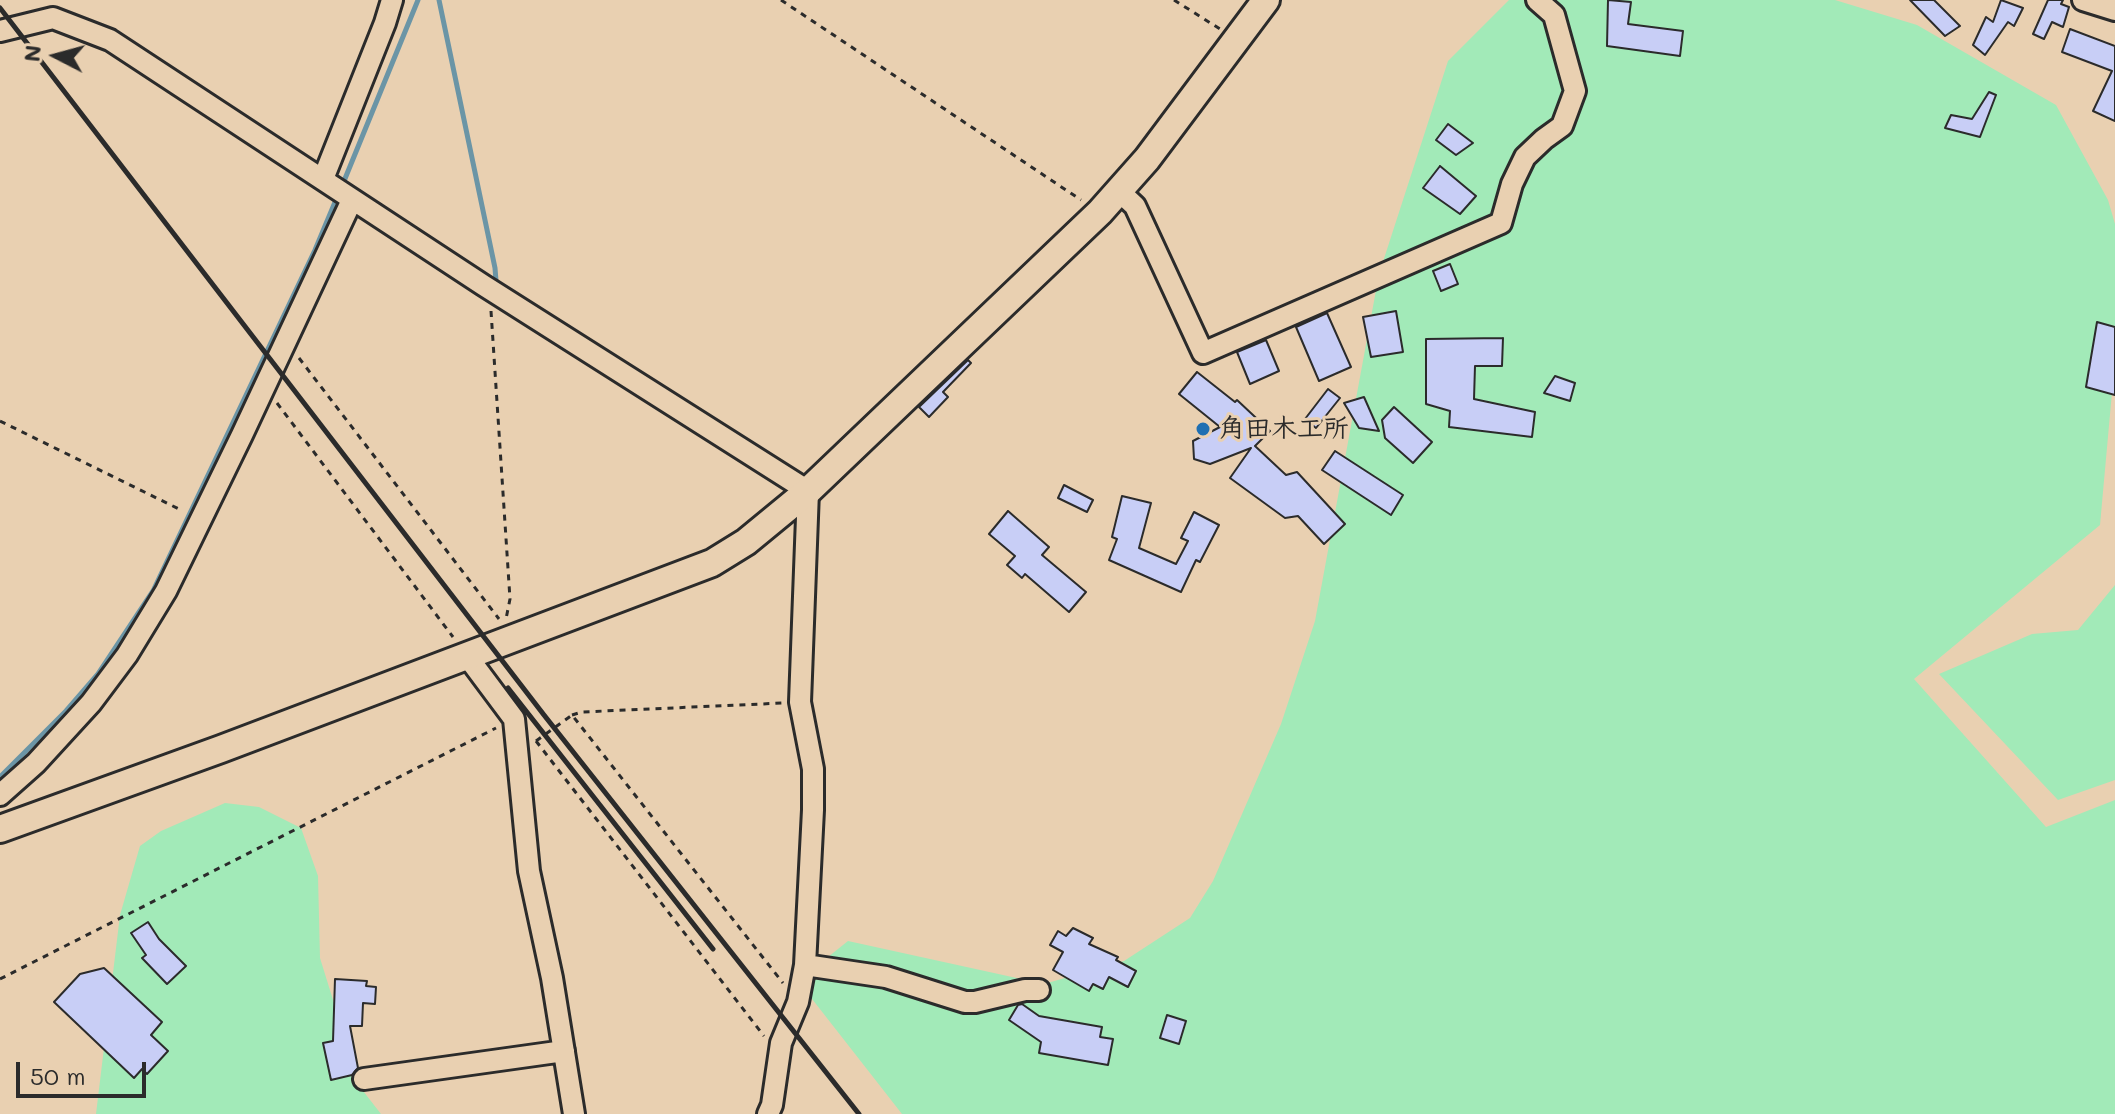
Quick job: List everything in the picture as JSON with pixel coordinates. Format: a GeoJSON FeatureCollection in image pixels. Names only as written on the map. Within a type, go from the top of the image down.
{"type":"FeatureCollection","features":[{"type":"Feature","properties":{"kind":"street"},"geometry":{"type":"LineString","coordinates":[[0,795],[36,763],[91,703],[127,655],[166,591],[285,340],[338,190],[392,0]]}},
{"type":"Feature","properties":{"kind":"street"},"geometry":{"type":"LineString","coordinates":[[0,829],[221,749],[712,563],[746,542],[808,491],[1100,212],[1147,159],[1266,0]]}},
{"type":"Feature","properties":{"kind":"street"},"geometry":{"type":"LineString","coordinates":[[1119,191],[1135,206],[1203,353],[1501,223],[1512,184],[1525,157],[1562,126],[1575,91],[1554,15],[1537,0]]}},
{"type":"Feature","properties":{"kind":"street"},"geometry":{"type":"LineString","coordinates":[[2083,0],[2115,10]]}},
{"type":"Feature","properties":{"kind":"street"},"geometry":{"type":"LineString","coordinates":[[0,31],[53,18],[110,40],[483,285],[808,491]]}},
{"type":"Feature","properties":{"kind":"street"},"geometry":{"type":"LineString","coordinates":[[768,1114],[781,1043],[798,1002],[805,965],[813,810],[813,769],[800,702],[808,491]]}},
{"type":"Feature","properties":{"kind":"street"},"geometry":{"type":"LineString","coordinates":[[467,656],[514,719],[529,871],[552,978],[574,1114]]}},
{"type":"Feature","properties":{"kind":"street"},"geometry":{"type":"LineString","coordinates":[[805,965],[886,977],[965,1002],[1039,990]]}},
{"type":"Feature","properties":{"kind":"street"},"geometry":{"type":"LineString","coordinates":[[364,1079],[564,1051]]}},
{"type":"Feature","properties":{"kind":"path"},"geometry":{"type":"LineString","coordinates":[[781,0],[1100,212]]}},
{"type":"Feature","properties":{"kind":"path"},"geometry":{"type":"LineString","coordinates":[[1174,0],[1236,40]]}},
{"type":"Feature","properties":{"kind":"path"},"geometry":{"type":"LineString","coordinates":[[285,340],[504,626],[510,599],[491,315],[483,285]]}},
{"type":"Feature","properties":{"kind":"path"},"geometry":{"type":"LineString","coordinates":[[264,386],[467,656]]}},
{"type":"Feature","properties":{"kind":"path"},"geometry":{"type":"LineString","coordinates":[[0,421],[181,510]]}},
{"type":"Feature","properties":{"kind":"path"},"geometry":{"type":"LineString","coordinates":[[779,1055],[536,741],[572,715],[582,712],[800,702]]}},
{"type":"Feature","properties":{"kind":"path"},"geometry":{"type":"LineString","coordinates":[[572,715],[798,1002]]}},
{"type":"Feature","properties":{"kind":"path"},"geometry":{"type":"LineString","coordinates":[[0,979],[514,719]]}},
{"type":"Feature","properties":{"kind":"green space"},"geometry":{"type":"Polygon","coordinates":[[[1509,0],[1835,0],[1917,25],[2056,105],[2108,200],[2115,224],[2115,359],[2100,525],[1914,679],[2046,827],[2115,800],[2115,1114],[902,1114],[798,981],[848,941],[1044,984],[1124,961],[1190,918],[1213,881],[1281,724],[1315,621],[1379,274],[1448,61],[1509,0]]]}},
{"type":"Feature","properties":{"kind":"green space"},"geometry":{"type":"Polygon","coordinates":[[[2115,585],[2115,780],[2058,800],[1939,674],[2032,634],[2078,630],[2115,585]]]}},
{"type":"Feature","properties":{"kind":"green space"},"geometry":{"type":"Polygon","coordinates":[[[225,803],[259,807],[301,828],[318,876],[320,958],[360,1087],[381,1114],[96,1114],[120,915],[140,846],[161,831],[225,803]]]}},
{"type":"Feature","properties":{"kind":"building"},"geometry":{"type":"Polygon","coordinates":[[[1608,0],[1631,2],[1628,24],[1683,31],[1680,56],[1607,46],[1608,0]]]}},
{"type":"Feature","properties":{"kind":"building"},"geometry":{"type":"Polygon","coordinates":[[[1910,0],[1934,0],[1960,26],[1945,36],[1910,0]]]}},
{"type":"Feature","properties":{"kind":"building"},"geometry":{"type":"Polygon","coordinates":[[[2001,0],[2023,8],[2014,26],[2008,22],[1985,55],[1973,45],[1986,17],[1993,22],[2001,0]]]}},
{"type":"Feature","properties":{"kind":"building"},"geometry":{"type":"Polygon","coordinates":[[[2048,0],[2063,0],[2061,4],[2069,7],[2063,27],[2052,22],[2044,39],[2033,34],[2048,0]]]}},
{"type":"Feature","properties":{"kind":"building"},"geometry":{"type":"Polygon","coordinates":[[[2070,29],[2115,46],[2115,121],[2093,111],[2112,71],[2062,52],[2070,29]]]}},
{"type":"Feature","properties":{"kind":"building"},"geometry":{"type":"Polygon","coordinates":[[[1989,92],[1996,95],[1980,137],[1945,128],[1951,115],[1972,119],[1989,92]]]}},
{"type":"Feature","properties":{"kind":"building"},"geometry":{"type":"Polygon","coordinates":[[[1448,124],[1473,143],[1456,155],[1436,140],[1448,124]]]}},
{"type":"Feature","properties":{"kind":"building"},"geometry":{"type":"Polygon","coordinates":[[[1440,166],[1476,196],[1460,214],[1423,188],[1440,166]]]}},
{"type":"Feature","properties":{"kind":"building"},"geometry":{"type":"Polygon","coordinates":[[[1450,264],[1458,284],[1441,291],[1433,271],[1450,264]]]}},
{"type":"Feature","properties":{"kind":"building"},"geometry":{"type":"Polygon","coordinates":[[[1396,311],[1403,352],[1371,357],[1363,317],[1396,311]]]}},
{"type":"Feature","properties":{"kind":"building"},"geometry":{"type":"Polygon","coordinates":[[[1327,313],[1351,367],[1319,381],[1296,327],[1327,313]]]}},
{"type":"Feature","properties":{"kind":"building"},"geometry":{"type":"Polygon","coordinates":[[[2097,322],[2115,327],[2115,395],[2086,387],[2097,322]]]}},
{"type":"Feature","properties":{"kind":"building"},"geometry":{"type":"Polygon","coordinates":[[[1503,338],[1502,366],[1475,366],[1474,399],[1535,412],[1532,437],[1449,427],[1450,411],[1426,404],[1426,339],[1503,338]]]}},
{"type":"Feature","properties":{"kind":"building"},"geometry":{"type":"Polygon","coordinates":[[[1266,340],[1279,371],[1250,384],[1237,352],[1266,340]]]}},
{"type":"Feature","properties":{"kind":"building"},"geometry":{"type":"Polygon","coordinates":[[[968,360],[971,363],[943,392],[948,397],[929,417],[919,407],[968,360]]]}},
{"type":"Feature","properties":{"kind":"building"},"geometry":{"type":"Polygon","coordinates":[[[1197,372],[1235,402],[1237,400],[1270,431],[1255,446],[1286,475],[1297,472],[1345,524],[1324,544],[1298,516],[1285,518],[1230,478],[1251,448],[1210,464],[1194,459],[1193,441],[1220,427],[1179,394],[1197,372]]]}},
{"type":"Feature","properties":{"kind":"building"},"geometry":{"type":"Polygon","coordinates":[[[1555,376],[1575,383],[1570,401],[1544,393],[1555,376]]]}},
{"type":"Feature","properties":{"kind":"building"},"geometry":{"type":"Polygon","coordinates":[[[1328,389],[1340,398],[1316,428],[1305,419],[1328,389]]]}},
{"type":"Feature","properties":{"kind":"building"},"geometry":{"type":"Polygon","coordinates":[[[1364,397],[1379,431],[1359,428],[1344,403],[1364,397]]]}},
{"type":"Feature","properties":{"kind":"building"},"geometry":{"type":"Polygon","coordinates":[[[1394,407],[1432,442],[1413,463],[1385,438],[1382,420],[1394,407]]]}},
{"type":"Feature","properties":{"kind":"building"},"geometry":{"type":"Polygon","coordinates":[[[1335,451],[1403,495],[1391,515],[1322,470],[1335,451]]]}},
{"type":"Feature","properties":{"kind":"building"},"geometry":{"type":"Polygon","coordinates":[[[1064,485],[1093,500],[1087,512],[1058,498],[1064,485]]]}},
{"type":"Feature","properties":{"kind":"building"},"geometry":{"type":"Polygon","coordinates":[[[1122,496],[1151,503],[1139,548],[1176,564],[1188,541],[1181,538],[1194,512],[1219,525],[1200,562],[1196,560],[1181,592],[1109,560],[1117,539],[1112,537],[1122,496]]]}},
{"type":"Feature","properties":{"kind":"building"},"geometry":{"type":"Polygon","coordinates":[[[1008,511],[1049,547],[1042,555],[1086,592],[1069,612],[1025,574],[1022,578],[1007,565],[1015,556],[989,534],[1008,511]]]}},
{"type":"Feature","properties":{"kind":"building"},"geometry":{"type":"Polygon","coordinates":[[[148,922],[159,939],[186,966],[167,984],[142,958],[146,955],[131,933],[148,922]]]}},
{"type":"Feature","properties":{"kind":"building"},"geometry":{"type":"Polygon","coordinates":[[[1073,928],[1093,938],[1089,944],[1118,957],[1116,960],[1136,971],[1128,987],[1109,977],[1103,989],[1093,984],[1089,991],[1053,970],[1063,952],[1050,945],[1058,931],[1066,936],[1073,928]]]}},
{"type":"Feature","properties":{"kind":"building"},"geometry":{"type":"Polygon","coordinates":[[[104,968],[162,1022],[151,1035],[168,1051],[147,1074],[142,1069],[134,1078],[54,1002],[80,974],[104,968]]]}},
{"type":"Feature","properties":{"kind":"building"},"geometry":{"type":"Polygon","coordinates":[[[335,979],[367,981],[366,986],[376,987],[375,1004],[363,1003],[362,1026],[350,1026],[358,1068],[352,1075],[331,1080],[323,1043],[333,1041],[335,979]]]}},
{"type":"Feature","properties":{"kind":"building"},"geometry":{"type":"Polygon","coordinates":[[[1022,1004],[1039,1016],[1102,1027],[1100,1037],[1113,1039],[1108,1065],[1039,1053],[1041,1042],[1009,1020],[1018,1005],[1022,1004]]]}},
{"type":"Feature","properties":{"kind":"building"},"geometry":{"type":"Polygon","coordinates":[[[1167,1015],[1186,1021],[1179,1044],[1160,1038],[1167,1015]]]}},
{"type":"Feature","properties":{"kind":"waterway"},"geometry":{"type":"LineString","coordinates":[[342,186],[418,0]]}},
{"type":"Feature","properties":{"kind":"waterway"},"geometry":{"type":"LineString","coordinates":[[439,0],[496,281]]}},
{"type":"Feature","properties":{"kind":"waterway"},"geometry":{"type":"LineString","coordinates":[[0,777],[98,674],[153,591],[315,250],[338,195]]}},
{"type":"Feature","properties":{"kind":"railway"},"geometry":{"type":"LineString","coordinates":[[0,8],[544,715],[859,1114]]}},
{"type":"Feature","properties":{"kind":"railway"},"geometry":{"type":"LineString","coordinates":[[508,688],[713,949]]}},
{"type":"Feature","properties":{"kind":"place","name":"角田木工所"},"geometry":{"type":"Point","coordinates":[1203,429]}}]}
